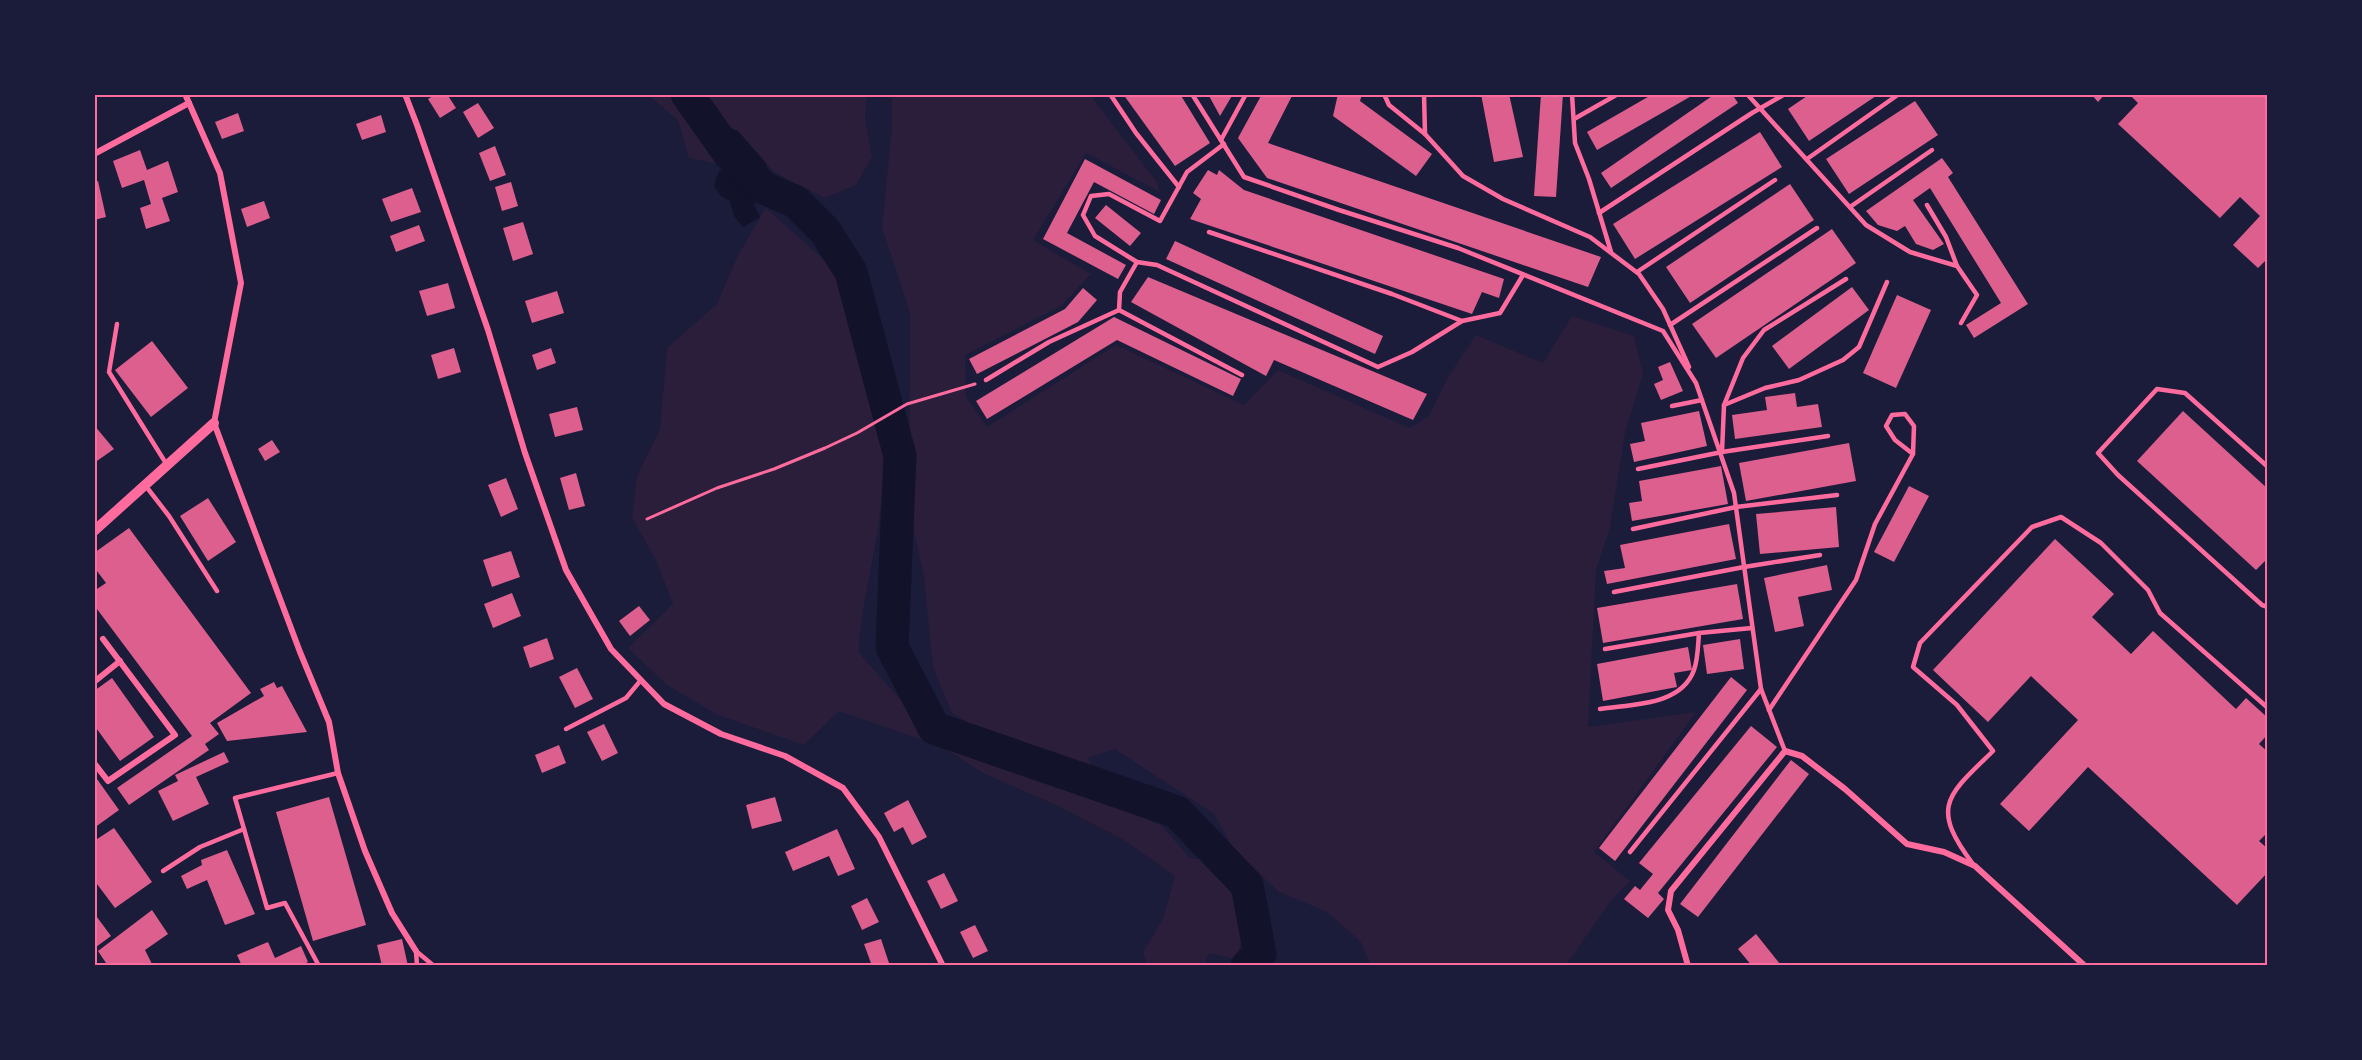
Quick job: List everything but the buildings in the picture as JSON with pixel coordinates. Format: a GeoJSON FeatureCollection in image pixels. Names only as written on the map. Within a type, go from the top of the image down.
{"type":"FeatureCollection","features":[{"type":"Feature","properties":{"kind":"street"},"geometry":{"type":"LineString","coordinates":[[185,94],[220,172],[241,283],[214,423],[300,652],[329,722],[338,773],[365,851],[392,913],[416,951]]}},
{"type":"Feature","properties":{"kind":"street"},"geometry":{"type":"LineString","coordinates":[[405,94],[484,319],[525,453],[566,570],[611,649],[664,704],[721,734],[785,756],[843,788],[879,837],[943,966]]}},
{"type":"Feature","properties":{"kind":"street"},"geometry":{"type":"LineString","coordinates":[[94,154],[189,103]]}},
{"type":"Feature","properties":{"kind":"street"},"geometry":{"type":"LineString","coordinates":[[94,531],[214,423]]}},
{"type":"Feature","properties":{"kind":"street"},"geometry":{"type":"LineString","coordinates":[[94,763],[108,781],[175,735],[103,639]]}},
{"type":"Feature","properties":{"kind":"street"},"geometry":{"type":"LineString","coordinates":[[94,682],[120,661]]}},
{"type":"Feature","properties":{"kind":"street"},"geometry":{"type":"LineString","coordinates":[[1688,966],[1678,930],[1668,910],[1671,891],[1785,750],[1802,756],[1845,789],[1907,844],[1944,852],[1975,866],[2085,966]]}},
{"type":"Feature","properties":{"kind":"lane"},"geometry":{"type":"LineString","coordinates":[[1110,94],[1136,133],[1179,187]]}},
{"type":"Feature","properties":{"kind":"lane"},"geometry":{"type":"LineString","coordinates":[[1192,94],[1244,177],[1458,248],[1663,331],[1696,383]]}},
{"type":"Feature","properties":{"kind":"lane"},"geometry":{"type":"LineString","coordinates":[[1246,94],[1223,142],[1187,172],[1160,220],[1108,195],[1091,196],[1083,215],[1095,236],[1137,262],[1157,265],[1378,366],[1412,352],[1462,321],[1500,313],[1523,275]]}},
{"type":"Feature","properties":{"kind":"lane"},"geometry":{"type":"LineString","coordinates":[[1384,94],[1389,105],[1425,134],[1463,176],[1503,199],[1590,237],[1637,272],[1663,309],[1696,383],[1734,493],[1761,689],[1785,750]]}},
{"type":"Feature","properties":{"kind":"lane"},"geometry":{"type":"LineString","coordinates":[[1424,94],[1425,134]]}},
{"type":"Feature","properties":{"kind":"lane"},"geometry":{"type":"LineString","coordinates":[[1572,94],[1575,143],[1611,252]]}},
{"type":"Feature","properties":{"kind":"lane"},"geometry":{"type":"LineString","coordinates":[[1574,119],[1618,94]]}},
{"type":"Feature","properties":{"kind":"lane"},"geometry":{"type":"LineString","coordinates":[[1747,94],[1759,110],[1866,225],[1910,252],[1957,266]]}},
{"type":"Feature","properties":{"kind":"lane"},"geometry":{"type":"LineString","coordinates":[[1599,213],[1785,94]]}},
{"type":"Feature","properties":{"kind":"lane"},"geometry":{"type":"LineString","coordinates":[[1807,159],[1899,94]]}},
{"type":"Feature","properties":{"kind":"lane"},"geometry":{"type":"LineString","coordinates":[[1850,207],[1932,150]]}},
{"type":"Feature","properties":{"kind":"lane"},"geometry":{"type":"LineString","coordinates":[[1637,272],[1775,180]]}},
{"type":"Feature","properties":{"kind":"lane"},"geometry":{"type":"LineString","coordinates":[[1927,205],[1946,237],[1957,266],[1977,295],[1961,323]]}},
{"type":"Feature","properties":{"kind":"lane"},"geometry":{"type":"LineString","coordinates":[[1670,325],[1817,228]]}},
{"type":"Feature","properties":{"kind":"lane"},"geometry":{"type":"LineString","coordinates":[[1209,232],[1392,294],[1462,321]]}},
{"type":"Feature","properties":{"kind":"lane"},"geometry":{"type":"LineString","coordinates":[[1119,310],[1120,292],[1137,262]]}},
{"type":"Feature","properties":{"kind":"lane"},"geometry":{"type":"LineString","coordinates":[[1721,452],[1724,405],[1743,358],[1764,330],[1846,279]]}},
{"type":"Feature","properties":{"kind":"lane"},"geometry":{"type":"LineString","coordinates":[[1724,405],[1765,388],[1799,380],[1843,360],[1859,347],[1887,282]]}},
{"type":"Feature","properties":{"kind":"lane"},"geometry":{"type":"LineString","coordinates":[[1119,310],[1242,375]]}},
{"type":"Feature","properties":{"kind":"lane"},"geometry":{"type":"LineString","coordinates":[[986,380],[1049,342],[1119,310]]}},
{"type":"Feature","properties":{"kind":"lane"},"geometry":{"type":"LineString","coordinates":[[117,324],[109,372],[167,465]]}},
{"type":"Feature","properties":{"kind":"lane"},"geometry":{"type":"LineString","coordinates":[[2268,466],[2185,393],[2157,389],[2098,453],[2133,489],[2262,605],[2268,607]]}},
{"type":"Feature","properties":{"kind":"lane"},"geometry":{"type":"LineString","coordinates":[[1672,406],[1702,400]]}},
{"type":"Feature","properties":{"kind":"lane"},"geometry":{"type":"LineString","coordinates":[[1769,710],[1856,580],[1875,524],[1913,454],[1914,426],[1905,414],[1892,415],[1886,426],[1895,440],[1913,454]]}},
{"type":"Feature","properties":{"kind":"lane"},"geometry":{"type":"LineString","coordinates":[[1638,470],[1721,452],[1828,436]]}},
{"type":"Feature","properties":{"kind":"lane"},"geometry":{"type":"LineString","coordinates":[[145,486],[169,516],[217,591]]}},
{"type":"Feature","properties":{"kind":"lane"},"geometry":{"type":"LineString","coordinates":[[1633,529],[1736,507],[1837,495]]}},
{"type":"Feature","properties":{"kind":"lane"},"geometry":{"type":"LineString","coordinates":[[1975,866],[1955,840],[1947,812],[1952,794],[1994,751],[1957,705],[1913,666],[1920,643],[2032,527],[2061,517],[2101,543],[2148,590],[2160,613],[2268,708]]}},
{"type":"Feature","properties":{"kind":"lane"},"geometry":{"type":"LineString","coordinates":[[1614,592],[1743,567],[1820,555]]}},
{"type":"Feature","properties":{"kind":"lane"},"geometry":{"type":"LineString","coordinates":[[1605,649],[1699,633],[1752,628]]}},
{"type":"Feature","properties":{"kind":"lane"},"geometry":{"type":"LineString","coordinates":[[1600,709],[1671,697],[1686,684],[1694,669],[1699,633]]}},
{"type":"Feature","properties":{"kind":"lane"},"geometry":{"type":"LineString","coordinates":[[566,729],[626,698],[641,680]]}},
{"type":"Feature","properties":{"kind":"lane"},"geometry":{"type":"LineString","coordinates":[[1630,852],[1761,689]]}},
{"type":"Feature","properties":{"kind":"lane"},"geometry":{"type":"LineString","coordinates":[[318,966],[285,903],[267,908],[235,798],[338,773]]}},
{"type":"Feature","properties":{"kind":"lane"},"geometry":{"type":"LineString","coordinates":[[163,871],[200,847],[244,829]]}},
{"type":"Feature","properties":{"kind":"lane"},"geometry":{"type":"LineString","coordinates":[[416,951],[417,966]]}},
{"type":"Feature","properties":{"kind":"lane"},"geometry":{"type":"LineString","coordinates":[[416,951],[434,966]]}},
{"type":"Feature","properties":{"kind":"path"},"geometry":{"type":"LineString","coordinates":[[647,519],[717,488],[774,469],[825,448],[857,433],[907,404],[986,380]]}},
{"type":"Feature","properties":{"kind":"shaded area"},"geometry":{"type":"Polygon","coordinates":[[[648,95],[867,95],[865,119],[872,157],[856,185],[825,198],[774,172],[746,141],[738,154],[724,165],[689,158],[678,120],[648,95]]]}},
{"type":"Feature","properties":{"kind":"shaded area"},"geometry":{"type":"Polygon","coordinates":[[[892,95],[1090,95],[1157,182],[1160,192],[1086,153],[1033,240],[1091,274],[1061,306],[965,355],[966,397],[987,427],[1116,345],[1244,405],[1278,370],[1410,428],[1429,416],[1448,377],[1476,335],[1543,363],[1572,316],[1634,336],[1643,374],[1625,433],[1610,527],[1596,570],[1588,727],[1696,712],[1594,852],[1630,881],[1610,902],[1566,965],[1371,965],[1360,941],[1327,912],[1279,892],[1235,851],[1214,814],[1115,749],[1088,758],[1105,800],[1162,826],[1190,858],[1211,860],[1232,895],[1244,936],[1235,959],[1209,953],[1204,965],[1147,965],[1143,952],[1163,919],[1175,876],[1124,840],[1058,806],[983,773],[943,747],[966,721],[952,713],[933,668],[924,578],[909,509],[910,313],[882,227],[892,127],[892,95]]]}},
{"type":"Feature","properties":{"kind":"shaded area"},"geometry":{"type":"Polygon","coordinates":[[[712,122],[738,131],[766,163],[767,182],[763,194],[754,204],[760,217],[743,227],[734,216],[730,201],[721,196],[714,186],[720,171],[738,154],[709,133],[712,122]]]}},
{"type":"Feature","properties":{"kind":"shaded area"},"geometry":{"type":"Polygon","coordinates":[[[766,208],[842,276],[887,454],[878,530],[863,610],[858,652],[943,747],[839,711],[804,745],[718,715],[667,685],[628,648],[673,604],[655,558],[632,518],[637,476],[660,429],[667,348],[717,304],[738,255],[766,208]]]}},
{"type":"Feature","properties":{"kind":"waterway"},"geometry":{"type":"LineString","coordinates":[[687,94],[728,152],[764,188],[796,202],[825,231],[851,272],[900,456],[892,647],[934,728],[1177,812],[1247,885],[1260,954],[1247,966]]}}]}
